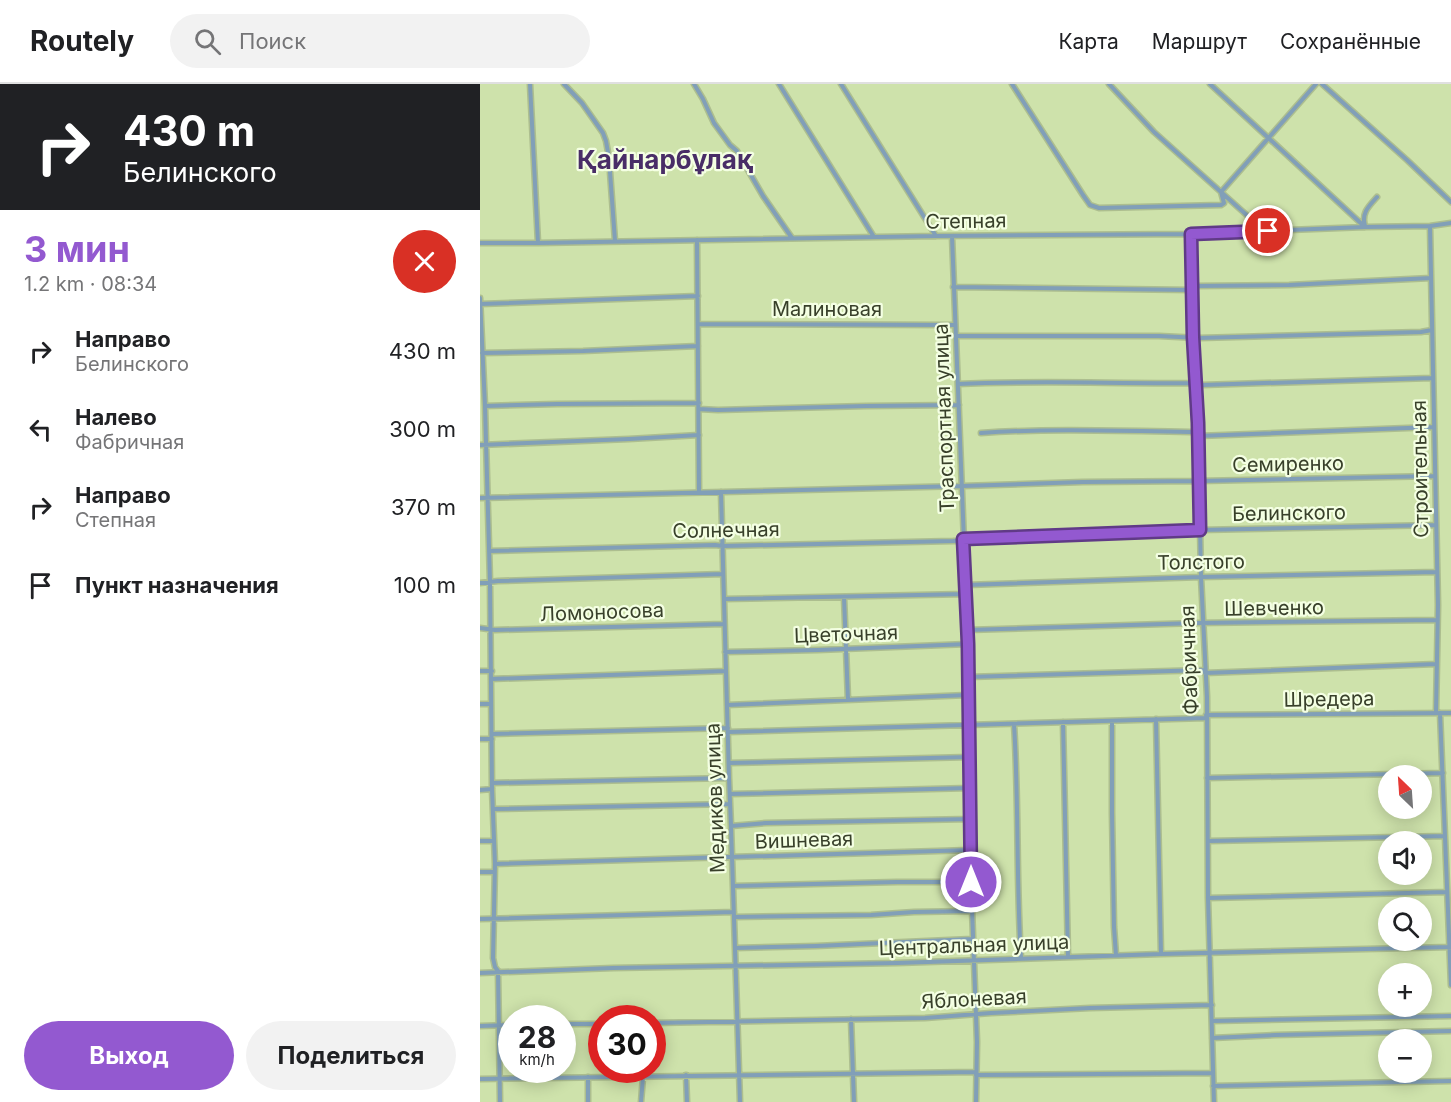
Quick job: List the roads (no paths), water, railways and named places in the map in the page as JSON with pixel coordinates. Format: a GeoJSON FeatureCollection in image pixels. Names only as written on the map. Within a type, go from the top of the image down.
{"type":"FeatureCollection","features":[{"type":"Feature","properties":{"kind":"street"},"geometry":{"type":"LineString","coordinates":[[530,84],[538,243]]}},
{"type":"Feature","properties":{"kind":"street"},"geometry":{"type":"LineString","coordinates":[[564,84],[582,103],[606,141],[615,241]]}},
{"type":"Feature","properties":{"kind":"street"},"geometry":{"type":"LineString","coordinates":[[694,84],[704,99],[714,123],[737,151],[763,196],[793,239]]}},
{"type":"Feature","properties":{"kind":"street"},"geometry":{"type":"LineString","coordinates":[[779,84],[874,238]]}},
{"type":"Feature","properties":{"kind":"street"},"geometry":{"type":"LineString","coordinates":[[841,84],[936,236]]}},
{"type":"Feature","properties":{"kind":"street"},"geometry":{"type":"LineString","coordinates":[[1011,84],[1090,205],[1099,208],[1221,205],[1224,203],[1221,192]]}},
{"type":"Feature","properties":{"kind":"street"},"geometry":{"type":"LineString","coordinates":[[1109,84],[1154,132],[1250,218],[1255,231]]}},
{"type":"Feature","properties":{"kind":"street"},"geometry":{"type":"LineString","coordinates":[[1210,84],[1365,227]]}},
{"type":"Feature","properties":{"kind":"street"},"geometry":{"type":"LineString","coordinates":[[1221,192],[1316,84]]}},
{"type":"Feature","properties":{"kind":"street"},"geometry":{"type":"LineString","coordinates":[[1322,84],[1451,202]]}},
{"type":"Feature","properties":{"kind":"street"},"geometry":{"type":"LineString","coordinates":[[1365,227],[1363,216],[1377,197]]}},
{"type":"Feature","properties":{"kind":"street","name":"Степная"},"geometry":{"type":"LineString","coordinates":[[480,243],[1191,234],[1430,226],[1451,223]]}},
{"type":"Feature","properties":{"kind":"street","name":"Строительная"},"geometry":{"type":"LineString","coordinates":[[1430,226],[1437,572],[1436,664],[1443,773],[1451,986]]}},
{"type":"Feature","properties":{"kind":"street","name":"Фабричная"},"geometry":{"type":"LineString","coordinates":[[1191,234],[1205,671],[1214,1102]]}},
{"type":"Feature","properties":{"kind":"street","name":"Траспортная улица"},"geometry":{"type":"LineString","coordinates":[[952,236],[968,630],[976,1102]]}},
{"type":"Feature","properties":{"kind":"street"},"geometry":{"type":"LineString","coordinates":[[697,240],[699,492]]}},
{"type":"Feature","properties":{"kind":"street"},"geometry":{"type":"LineString","coordinates":[[953,287],[1193,288],[1431,278]]}},
{"type":"Feature","properties":{"kind":"street"},"geometry":{"type":"LineString","coordinates":[[480,304],[698,296]]}},
{"type":"Feature","properties":{"kind":"street"},"geometry":{"type":"LineString","coordinates":[[480,298],[492,671],[492,789],[495,864],[493,958],[498,971],[499,1005]]}},
{"type":"Feature","properties":{"kind":"street","name":"Малиновая"},"geometry":{"type":"LineString","coordinates":[[698,324],[955,325]]}},
{"type":"Feature","properties":{"kind":"street"},"geometry":{"type":"LineString","coordinates":[[956,336],[1199,338],[1432,330]]}},
{"type":"Feature","properties":{"kind":"street"},"geometry":{"type":"LineString","coordinates":[[482,353],[698,346]]}},
{"type":"Feature","properties":{"kind":"street"},"geometry":{"type":"LineString","coordinates":[[958,384],[1013,382],[1202,384],[1432,378]]}},
{"type":"Feature","properties":{"kind":"street"},"geometry":{"type":"LineString","coordinates":[[485,406],[699,403]]}},
{"type":"Feature","properties":{"kind":"street"},"geometry":{"type":"LineString","coordinates":[[699,409],[959,405]]}},
{"type":"Feature","properties":{"kind":"street"},"geometry":{"type":"LineString","coordinates":[[981,434],[1039,430],[1198,434],[1434,427]]}},
{"type":"Feature","properties":{"kind":"street"},"geometry":{"type":"LineString","coordinates":[[480,445],[629,440],[699,435]]}},
{"type":"Feature","properties":{"kind":"street","name":"Семиренко"},"geometry":{"type":"LineString","coordinates":[[480,498],[1083,482],[1435,476]]}},
{"type":"Feature","properties":{"kind":"street","name":"Медиков улица"},"geometry":{"type":"LineString","coordinates":[[721,492],[740,1102]]}},
{"type":"Feature","properties":{"kind":"street","name":"Белинского"},"geometry":{"type":"LineString","coordinates":[[963,539],[1200,530],[1436,525]]}},
{"type":"Feature","properties":{"kind":"street","name":"Солнечная"},"geometry":{"type":"LineString","coordinates":[[489,551],[963,539]]}},
{"type":"Feature","properties":{"kind":"street","name":"Толстого"},"geometry":{"type":"LineString","coordinates":[[966,585],[1437,572]]}},
{"type":"Feature","properties":{"kind":"street"},"geometry":{"type":"LineString","coordinates":[[480,583],[498,580],[723,574]]}},
{"type":"Feature","properties":{"kind":"street"},"geometry":{"type":"LineString","coordinates":[[723,599],[966,594]]}},
{"type":"Feature","properties":{"kind":"street"},"geometry":{"type":"LineString","coordinates":[[844,597],[848,700]]}},
{"type":"Feature","properties":{"kind":"street","name":"Шевченко"},"geometry":{"type":"LineString","coordinates":[[968,630],[1437,620]]}},
{"type":"Feature","properties":{"kind":"street","name":"Ломоносова"},"geometry":{"type":"LineString","coordinates":[[480,628],[495,630],[724,624]]}},
{"type":"Feature","properties":{"kind":"street","name":"Цветочная"},"geometry":{"type":"LineString","coordinates":[[725,652],[968,644]]}},
{"type":"Feature","properties":{"kind":"street"},"geometry":{"type":"LineString","coordinates":[[968,677],[1436,664]]}},
{"type":"Feature","properties":{"kind":"street"},"geometry":{"type":"LineString","coordinates":[[480,671],[492,671]]}},
{"type":"Feature","properties":{"kind":"street"},"geometry":{"type":"LineString","coordinates":[[491,679],[726,671]]}},
{"type":"Feature","properties":{"kind":"street"},"geometry":{"type":"LineString","coordinates":[[727,705],[968,695]]}},
{"type":"Feature","properties":{"kind":"street"},"geometry":{"type":"LineString","coordinates":[[480,704],[491,704]]}},
{"type":"Feature","properties":{"kind":"street","name":"Шредера"},"geometry":{"type":"LineString","coordinates":[[480,740],[492,737],[968,726],[1206,716],[1451,712]]}},
{"type":"Feature","properties":{"kind":"street"},"geometry":{"type":"LineString","coordinates":[[1156,719],[1161,954]]}},
{"type":"Feature","properties":{"kind":"street"},"geometry":{"type":"LineString","coordinates":[[1112,721],[1116,955]]}},
{"type":"Feature","properties":{"kind":"street"},"geometry":{"type":"LineString","coordinates":[[1063,723],[1068,957]]}},
{"type":"Feature","properties":{"kind":"street"},"geometry":{"type":"LineString","coordinates":[[1014,724],[1021,958]]}},
{"type":"Feature","properties":{"kind":"street"},"geometry":{"type":"LineString","coordinates":[[729,763],[970,757]]}},
{"type":"Feature","properties":{"kind":"street"},"geometry":{"type":"LineString","coordinates":[[1207,778],[1443,773]]}},
{"type":"Feature","properties":{"kind":"street"},"geometry":{"type":"LineString","coordinates":[[492,783],[729,778]]}},
{"type":"Feature","properties":{"kind":"street"},"geometry":{"type":"LineString","coordinates":[[730,794],[970,788]]}},
{"type":"Feature","properties":{"kind":"street"},"geometry":{"type":"LineString","coordinates":[[480,789],[492,789]]}},
{"type":"Feature","properties":{"kind":"street"},"geometry":{"type":"LineString","coordinates":[[493,809],[730,804]]}},
{"type":"Feature","properties":{"kind":"street"},"geometry":{"type":"LineString","coordinates":[[731,826],[766,823],[971,819]]}},
{"type":"Feature","properties":{"kind":"street"},"geometry":{"type":"LineString","coordinates":[[1208,841],[1445,836]]}},
{"type":"Feature","properties":{"kind":"street"},"geometry":{"type":"LineString","coordinates":[[480,841],[494,841]]}},
{"type":"Feature","properties":{"kind":"street","name":"Вишневая"},"geometry":{"type":"LineString","coordinates":[[495,864],[971,850]]}},
{"type":"Feature","properties":{"kind":"street"},"geometry":{"type":"LineString","coordinates":[[480,872],[495,872]]}},
{"type":"Feature","properties":{"kind":"street"},"geometry":{"type":"LineString","coordinates":[[733,886],[971,882]]}},
{"type":"Feature","properties":{"kind":"street"},"geometry":{"type":"LineString","coordinates":[[1208,898],[1448,892]]}},
{"type":"Feature","properties":{"kind":"street"},"geometry":{"type":"LineString","coordinates":[[480,919],[734,914],[871,915],[971,911]]}},
{"type":"Feature","properties":{"kind":"street"},"geometry":{"type":"LineString","coordinates":[[735,948],[972,939]]}},
{"type":"Feature","properties":{"kind":"street","name":"Центральная улица"},"geometry":{"type":"LineString","coordinates":[[480,973],[1450,947]]}},
{"type":"Feature","properties":{"kind":"street","name":"Яблоневая"},"geometry":{"type":"LineString","coordinates":[[666,1023],[926,1017],[1090,1008],[1212,1005]]}},
{"type":"Feature","properties":{"kind":"street"},"geometry":{"type":"LineString","coordinates":[[1212,1020],[1451,1016]]}},
{"type":"Feature","properties":{"kind":"street"},"geometry":{"type":"LineString","coordinates":[[851,1019],[854,1102]]}},
{"type":"Feature","properties":{"kind":"street"},"geometry":{"type":"LineString","coordinates":[[480,1026],[498,1026]]}},
{"type":"Feature","properties":{"kind":"street"},"geometry":{"type":"LineString","coordinates":[[1212,1038],[1451,1031]]}},
{"type":"Feature","properties":{"kind":"street"},"geometry":{"type":"LineString","coordinates":[[666,1076],[853,1073],[1213,1073]]}},
{"type":"Feature","properties":{"kind":"street"},"geometry":{"type":"LineString","coordinates":[[686,1075],[687,1102]]}},
{"type":"Feature","properties":{"kind":"street"},"geometry":{"type":"LineString","coordinates":[[576,1077],[588,1077]]}},
{"type":"Feature","properties":{"kind":"street"},"geometry":{"type":"LineString","coordinates":[[480,1079],[498,1079]]}},
{"type":"Feature","properties":{"kind":"street"},"geometry":{"type":"LineString","coordinates":[[1213,1086],[1451,1081]]}},
{"type":"Feature","properties":{"kind":"street"},"geometry":{"type":"LineString","coordinates":[[500,1083],[500,1102]]}},
{"type":"Feature","properties":{"kind":"street"},"geometry":{"type":"LineString","coordinates":[[588,1083],[588,1102]]}},
{"type":"Feature","properties":{"kind":"street"},"geometry":{"type":"LineString","coordinates":[[641,1102],[643,1083]]}},
{"type":"Feature","properties":{"kind":"district","name":"Қайнарбұлақ"},"geometry":{"type":"Point","coordinates":[665,159]}}]}
